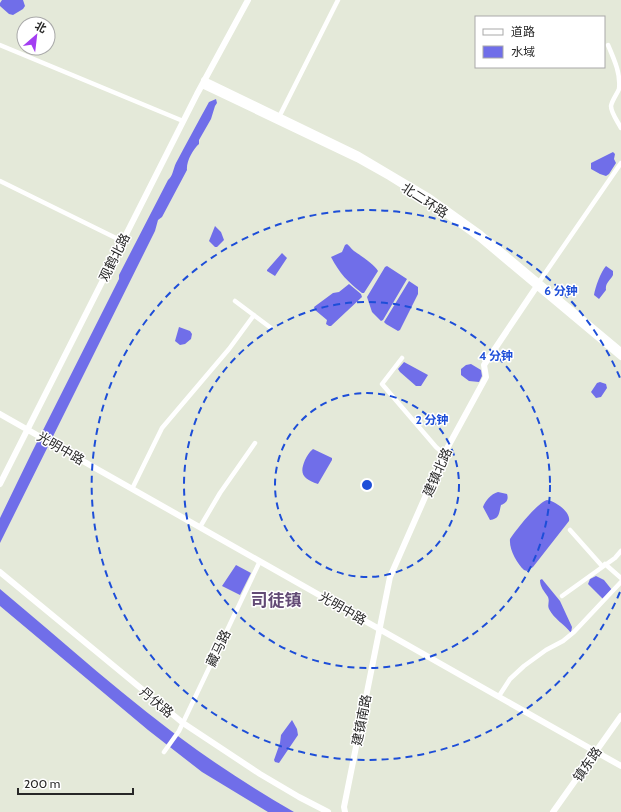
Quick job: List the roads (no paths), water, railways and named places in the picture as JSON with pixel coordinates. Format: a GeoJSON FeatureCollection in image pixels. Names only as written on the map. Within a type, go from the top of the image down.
{"type":"FeatureCollection","features":[{"type":"Feature","properties":{"kind":"street","name":"观鹤北路"},"geometry":{"type":"LineString","coordinates":[[0,484],[183,121],[248,0]]}},
{"type":"Feature","properties":{"kind":"street","name":"观鹤北路"},"geometry":{"type":"LineString","coordinates":[[204,82],[252,0]]}},
{"type":"Feature","properties":{"kind":"street"},"geometry":{"type":"LineString","coordinates":[[278,118],[338,0]]}},
{"type":"Feature","properties":{"kind":"street"},"geometry":{"type":"LineString","coordinates":[[0,45],[183,121]]}},
{"type":"Feature","properties":{"kind":"street"},"geometry":{"type":"LineString","coordinates":[[608,45],[620,72],[621,79],[618,92],[611,105],[621,128]]}},
{"type":"Feature","properties":{"kind":"street","name":"北二环路"},"geometry":{"type":"LineString","coordinates":[[204,82],[357,159],[426,200],[479,238],[621,351]]}},
{"type":"Feature","properties":{"kind":"street"},"geometry":{"type":"LineString","coordinates":[[538,284],[621,164]]}},
{"type":"Feature","properties":{"kind":"street"},"geometry":{"type":"LineString","coordinates":[[0,182],[122,241]]}},
{"type":"Feature","properties":{"kind":"street","name":"北二环路"},"geometry":{"type":"LineString","coordinates":[[538,284],[621,357]]}},
{"type":"Feature","properties":{"kind":"street","name":"建镇北路"},"geometry":{"type":"LineString","coordinates":[[379,628],[390,577],[444,454],[486,377],[484,365],[538,284]]}},
{"type":"Feature","properties":{"kind":"street"},"geometry":{"type":"LineString","coordinates":[[235,301],[271,328]]}},
{"type":"Feature","properties":{"kind":"street"},"geometry":{"type":"LineString","coordinates":[[132,489],[162,428],[229,349],[254,315]]}},
{"type":"Feature","properties":{"kind":"street"},"geometry":{"type":"LineString","coordinates":[[402,358],[382,384],[436,447],[444,454]]}},
{"type":"Feature","properties":{"kind":"street","name":"光明中路"},"geometry":{"type":"LineString","coordinates":[[0,414],[621,766]]}},
{"type":"Feature","properties":{"kind":"street"},"geometry":{"type":"LineString","coordinates":[[200,527],[220,493],[255,443]]}},
{"type":"Feature","properties":{"kind":"street"},"geometry":{"type":"LineString","coordinates":[[570,530],[604,565],[621,578]]}},
{"type":"Feature","properties":{"kind":"street"},"geometry":{"type":"LineString","coordinates":[[562,596],[615,558],[621,551]]}},
{"type":"Feature","properties":{"kind":"street","name":"藏马路"},"geometry":{"type":"LineString","coordinates":[[165,751],[183,723],[260,561]]}},
{"type":"Feature","properties":{"kind":"street","name":"丹伏路"},"geometry":{"type":"LineString","coordinates":[[0,572],[183,723],[260,774],[328,812]]}},
{"type":"Feature","properties":{"kind":"street"},"geometry":{"type":"LineString","coordinates":[[499,696],[510,679],[524,666],[546,650],[563,641],[574,632],[621,582]]}},
{"type":"Feature","properties":{"kind":"street","name":"建镇南路"},"geometry":{"type":"LineString","coordinates":[[345,812],[344,806],[379,628]]}},
{"type":"Feature","properties":{"kind":"street","name":"镇东路"},"geometry":{"type":"LineString","coordinates":[[553,812],[621,716]]}},
{"type":"Feature","properties":{"kind":"water"},"geometry":{"type":"Polygon","coordinates":[[[2,0],[23,0],[25,6],[13,15],[9,14],[0,6],[2,0]]]}},
{"type":"Feature","properties":{"kind":"water"},"geometry":{"type":"Polygon","coordinates":[[[216,99],[217,103],[211,119],[199,140],[199,144],[190,156],[187,170],[162,217],[158,220],[155,231],[0,543],[0,518],[32,452],[119,279],[119,275],[171,176],[176,163],[209,102],[216,99]]]}},
{"type":"Feature","properties":{"kind":"water"},"geometry":{"type":"Polygon","coordinates":[[[613,152],[615,154],[614,159],[616,163],[609,174],[606,176],[591,169],[591,163],[613,152]]]}},
{"type":"Feature","properties":{"kind":"water"},"geometry":{"type":"Polygon","coordinates":[[[215,226],[221,232],[224,240],[217,247],[209,241],[215,226]]]}},
{"type":"Feature","properties":{"kind":"water"},"geometry":{"type":"Polygon","coordinates":[[[347,244],[371,263],[378,271],[364,293],[357,289],[344,277],[331,257],[342,252],[347,244]]]}},
{"type":"Feature","properties":{"kind":"water"},"geometry":{"type":"Polygon","coordinates":[[[282,253],[287,258],[275,276],[267,270],[282,253]]]}},
{"type":"Feature","properties":{"kind":"water"},"geometry":{"type":"Polygon","coordinates":[[[387,266],[407,279],[381,321],[372,312],[367,297],[387,266]]]}},
{"type":"Feature","properties":{"kind":"water"},"geometry":{"type":"Polygon","coordinates":[[[606,266],[613,271],[613,275],[607,284],[606,290],[599,299],[594,295],[600,276],[606,266]]]}},
{"type":"Feature","properties":{"kind":"water"},"geometry":{"type":"Polygon","coordinates":[[[409,281],[418,287],[418,294],[400,330],[398,331],[384,322],[409,281]]]}},
{"type":"Feature","properties":{"kind":"water"},"geometry":{"type":"Polygon","coordinates":[[[349,284],[361,294],[362,297],[331,326],[329,326],[326,324],[327,320],[315,310],[314,307],[333,293],[339,292],[349,284]]]}},
{"type":"Feature","properties":{"kind":"water"},"geometry":{"type":"Polygon","coordinates":[[[179,327],[190,331],[192,334],[191,339],[185,344],[180,345],[175,341],[179,327]]]}},
{"type":"Feature","properties":{"kind":"water"},"geometry":{"type":"Polygon","coordinates":[[[404,362],[428,375],[421,386],[416,386],[400,372],[398,369],[404,362]]]}},
{"type":"Feature","properties":{"kind":"water"},"geometry":{"type":"Polygon","coordinates":[[[471,364],[481,370],[482,376],[479,382],[469,381],[461,375],[461,369],[466,365],[471,364]]]}},
{"type":"Feature","properties":{"kind":"water"},"geometry":{"type":"Polygon","coordinates":[[[600,382],[606,384],[607,388],[601,397],[596,398],[591,392],[597,383],[600,382]]]}},
{"type":"Feature","properties":{"kind":"water"},"geometry":{"type":"Polygon","coordinates":[[[313,449],[332,458],[318,484],[306,478],[302,469],[305,460],[313,449]]]}},
{"type":"Feature","properties":{"kind":"water"},"geometry":{"type":"Polygon","coordinates":[[[498,492],[507,494],[507,500],[501,505],[497,517],[490,520],[483,507],[485,502],[493,494],[498,492]]]}},
{"type":"Feature","properties":{"kind":"water"},"geometry":{"type":"Polygon","coordinates":[[[547,500],[554,502],[562,508],[568,514],[569,521],[533,567],[527,571],[521,567],[516,560],[511,548],[510,539],[532,511],[547,500]]]}},
{"type":"Feature","properties":{"kind":"water"},"geometry":{"type":"Polygon","coordinates":[[[236,565],[251,573],[240,595],[222,586],[236,565]]]}},
{"type":"Feature","properties":{"kind":"water"},"geometry":{"type":"Polygon","coordinates":[[[596,576],[604,580],[612,590],[603,599],[588,584],[590,579],[596,576]]]}},
{"type":"Feature","properties":{"kind":"water"},"geometry":{"type":"Polygon","coordinates":[[[542,579],[560,601],[572,627],[571,633],[549,609],[548,597],[541,585],[540,580],[542,579]]]}},
{"type":"Feature","properties":{"kind":"water"},"geometry":{"type":"Polygon","coordinates":[[[0,589],[121,692],[171,731],[257,790],[294,812],[268,812],[202,772],[148,730],[0,606],[0,589]]]}},
{"type":"Feature","properties":{"kind":"water"},"geometry":{"type":"Polygon","coordinates":[[[292,720],[297,729],[298,735],[279,763],[275,762],[274,760],[281,735],[292,720]]]}},
{"type":"Feature","properties":{"kind":"district","name":"司徒镇"},"geometry":{"type":"Point","coordinates":[276,600]}}]}
